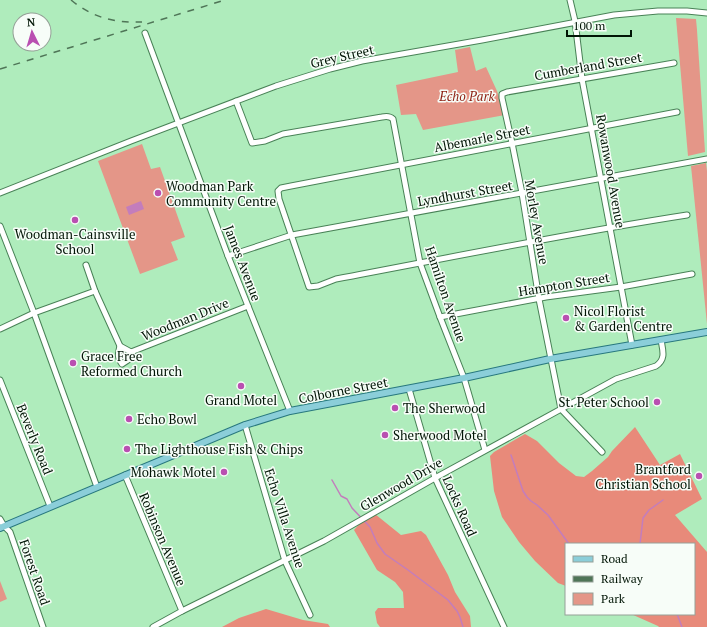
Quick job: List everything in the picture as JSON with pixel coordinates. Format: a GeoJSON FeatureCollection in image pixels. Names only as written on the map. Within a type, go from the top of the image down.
{"type":"FeatureCollection","features":[{"type":"Feature","properties":{"kind":"main road","name":"Colborne Street"},"geometry":{"type":"LineString","coordinates":[[2,527],[245,425],[290,411],[464,378],[550,359],[707,332]]}},
{"type":"Feature","properties":{"kind":"street","name":"Rowanwood Avenue"},"geometry":{"type":"LineString","coordinates":[[570,0],[575,22],[582,78],[632,345]]}},
{"type":"Feature","properties":{"kind":"street","name":"Grey Street"},"geometry":{"type":"LineString","coordinates":[[0,193],[131,140],[298,78],[349,64],[642,11],[707,13]]}},
{"type":"Feature","properties":{"kind":"street","name":"James Avenue"},"geometry":{"type":"LineString","coordinates":[[145,33],[228,256],[290,411]]}},
{"type":"Feature","properties":{"kind":"street","name":"Cumberland Street"},"geometry":{"type":"LineString","coordinates":[[507,92],[674,63]]}},
{"type":"Feature","properties":{"kind":"street","name":"Morley Avenue"},"geometry":{"type":"LineString","coordinates":[[507,92],[502,94],[502,98],[522,193],[539,299],[561,409]]}},
{"type":"Feature","properties":{"kind":"street","name":"Hamilton Avenue"},"geometry":{"type":"LineString","coordinates":[[236,101],[252,143],[265,141],[283,134],[382,117],[392,118],[394,121],[420,263],[464,378],[485,450]]}},
{"type":"Feature","properties":{"kind":"street","name":"Albemarle Street"},"geometry":{"type":"LineString","coordinates":[[292,235],[279,199],[278,191],[281,188],[677,112]]}},
{"type":"Feature","properties":{"kind":"street","name":"Lyndhurst Street"},"geometry":{"type":"LineString","coordinates":[[228,256],[292,235],[707,159]]}},
{"type":"Feature","properties":{"kind":"street"},"geometry":{"type":"LineString","coordinates":[[292,235],[308,287],[318,286],[336,279],[530,241],[687,215]]}},
{"type":"Feature","properties":{"kind":"street"},"geometry":{"type":"LineString","coordinates":[[0,226],[34,314],[97,487]]}},
{"type":"Feature","properties":{"kind":"street","name":"Woodman Drive"},"geometry":{"type":"LineString","coordinates":[[86,265],[95,291],[120,346],[131,352]]}},
{"type":"Feature","properties":{"kind":"street","name":"Hampton Street"},"geometry":{"type":"LineString","coordinates":[[440,317],[692,274]]}},
{"type":"Feature","properties":{"kind":"street"},"geometry":{"type":"LineString","coordinates":[[0,329],[34,314],[95,291]]}},
{"type":"Feature","properties":{"kind":"street","name":"Woodman Drive"},"geometry":{"type":"LineString","coordinates":[[120,346],[118,354],[119,360],[122,364],[128,360],[131,352],[248,306]]}},
{"type":"Feature","properties":{"kind":"street","name":"Glenwood Drive"},"geometry":{"type":"LineString","coordinates":[[153,627],[182,611],[324,541],[485,450],[616,379],[660,364],[662,362],[663,352],[661,340]]}},
{"type":"Feature","properties":{"kind":"street","name":"Beverly Road"},"geometry":{"type":"LineString","coordinates":[[0,380],[50,506]]}},
{"type":"Feature","properties":{"kind":"street","name":"Locks Road"},"geometry":{"type":"LineString","coordinates":[[409,389],[435,478],[504,627]]}},
{"type":"Feature","properties":{"kind":"street"},"geometry":{"type":"LineString","coordinates":[[561,409],[602,452]]}},
{"type":"Feature","properties":{"kind":"street","name":"Echo Villa Avenue"},"geometry":{"type":"LineString","coordinates":[[245,425],[285,560],[310,615]]}},
{"type":"Feature","properties":{"kind":"street","name":"Robinson Avenue"},"geometry":{"type":"LineString","coordinates":[[125,475],[182,611]]}},
{"type":"Feature","properties":{"kind":"street","name":"Forest Road"},"geometry":{"type":"LineString","coordinates":[[0,519],[2,527],[10,532],[43,627]]}},
{"type":"Feature","properties":{"kind":"green space"},"geometry":{"type":"Polygon","coordinates":[[[676,18],[696,19],[697,30],[705,152],[688,156],[676,18]]]}},
{"type":"Feature","properties":{"kind":"green space","name":"Echo Park"},"geometry":{"type":"Polygon","coordinates":[[[470,47],[476,71],[486,67],[497,91],[505,115],[423,130],[416,114],[401,115],[396,85],[458,72],[455,50],[470,47]]]}},
{"type":"Feature","properties":{"kind":"green space"},"geometry":{"type":"Polygon","coordinates":[[[142,144],[151,169],[160,167],[185,237],[171,242],[178,260],[140,274],[98,161],[142,144]]]}},
{"type":"Feature","properties":{"kind":"green space"},"geometry":{"type":"Polygon","coordinates":[[[706,163],[707,171],[707,324],[691,166],[706,163]]]}},
{"type":"Feature","properties":{"kind":"green space"},"geometry":{"type":"Polygon","coordinates":[[[0,581],[7,599],[0,602],[0,581]]]}},
{"type":"Feature","properties":{"kind":"shaded area"},"geometry":{"type":"Polygon","coordinates":[[[141,201],[144,209],[129,215],[126,207],[141,201]]]}},
{"type":"Feature","properties":{"kind":"shaded area"},"geometry":{"type":"Polygon","coordinates":[[[635,427],[660,465],[680,454],[702,499],[675,515],[707,552],[707,627],[659,627],[633,615],[695,615],[695,543],[565,543],[565,586],[558,583],[535,561],[519,542],[502,517],[494,491],[490,456],[494,452],[525,434],[537,441],[559,463],[576,476],[584,477],[608,457],[635,427]]]}},
{"type":"Feature","properties":{"kind":"shaded area"},"geometry":{"type":"Polygon","coordinates":[[[375,514],[401,535],[421,531],[426,535],[448,575],[455,592],[470,616],[471,627],[380,627],[377,623],[375,612],[378,608],[404,608],[403,592],[395,582],[377,570],[354,530],[363,520],[375,514]]]}},
{"type":"Feature","properties":{"kind":"shaded area"},"geometry":{"type":"Polygon","coordinates":[[[266,609],[303,620],[328,624],[330,627],[222,627],[239,618],[266,609]]]}},
{"type":"Feature","properties":{"kind":"waterway"},"geometry":{"type":"LineString","coordinates":[[511,455],[523,491],[531,501],[548,515],[568,543]]}},
{"type":"Feature","properties":{"kind":"waterway"},"geometry":{"type":"LineString","coordinates":[[332,480],[341,496],[347,499],[352,508],[370,527],[377,543],[385,554],[448,600],[457,611],[463,627]]}},
{"type":"Feature","properties":{"kind":"waterway"},"geometry":{"type":"LineString","coordinates":[[640,543],[643,518],[649,510],[663,500]]}},
{"type":"Feature","properties":{"kind":"waterway"},"geometry":{"type":"LineString","coordinates":[[677,615],[682,627]]}},
{"type":"Feature","properties":{"kind":"railway"},"geometry":{"type":"LineString","coordinates":[[71,0],[88,11],[105,18],[123,22],[142,22]]}},
{"type":"Feature","properties":{"kind":"railway"},"geometry":{"type":"LineString","coordinates":[[0,69],[225,0]]}},
{"type":"Feature","properties":{"kind":"place","name":"Woodman Park Community Centre"},"geometry":{"type":"Point","coordinates":[158,193]}},
{"type":"Feature","properties":{"kind":"place","name":"Woodman-Cainsville School"},"geometry":{"type":"Point","coordinates":[75,220]}},
{"type":"Feature","properties":{"kind":"place","name":"Nicol Florist & Garden Centre"},"geometry":{"type":"Point","coordinates":[566,318]}},
{"type":"Feature","properties":{"kind":"place","name":"Grace Free Reformed Church"},"geometry":{"type":"Point","coordinates":[73,363]}},
{"type":"Feature","properties":{"kind":"place","name":"Grand Motel"},"geometry":{"type":"Point","coordinates":[241,386]}},
{"type":"Feature","properties":{"kind":"place","name":"St. Peter School"},"geometry":{"type":"Point","coordinates":[657,402]}},
{"type":"Feature","properties":{"kind":"place","name":"The Sherwood"},"geometry":{"type":"Point","coordinates":[395,408]}},
{"type":"Feature","properties":{"kind":"place","name":"Echo Bowl"},"geometry":{"type":"Point","coordinates":[129,419]}},
{"type":"Feature","properties":{"kind":"place","name":"Sherwood Motel"},"geometry":{"type":"Point","coordinates":[385,435]}},
{"type":"Feature","properties":{"kind":"place","name":"The Lighthouse Fish & Chips"},"geometry":{"type":"Point","coordinates":[127,449]}},
{"type":"Feature","properties":{"kind":"place","name":"Mohawk Motel"},"geometry":{"type":"Point","coordinates":[224,472]}},
{"type":"Feature","properties":{"kind":"place","name":"Brantford Christian School"},"geometry":{"type":"Point","coordinates":[699,476]}}]}
